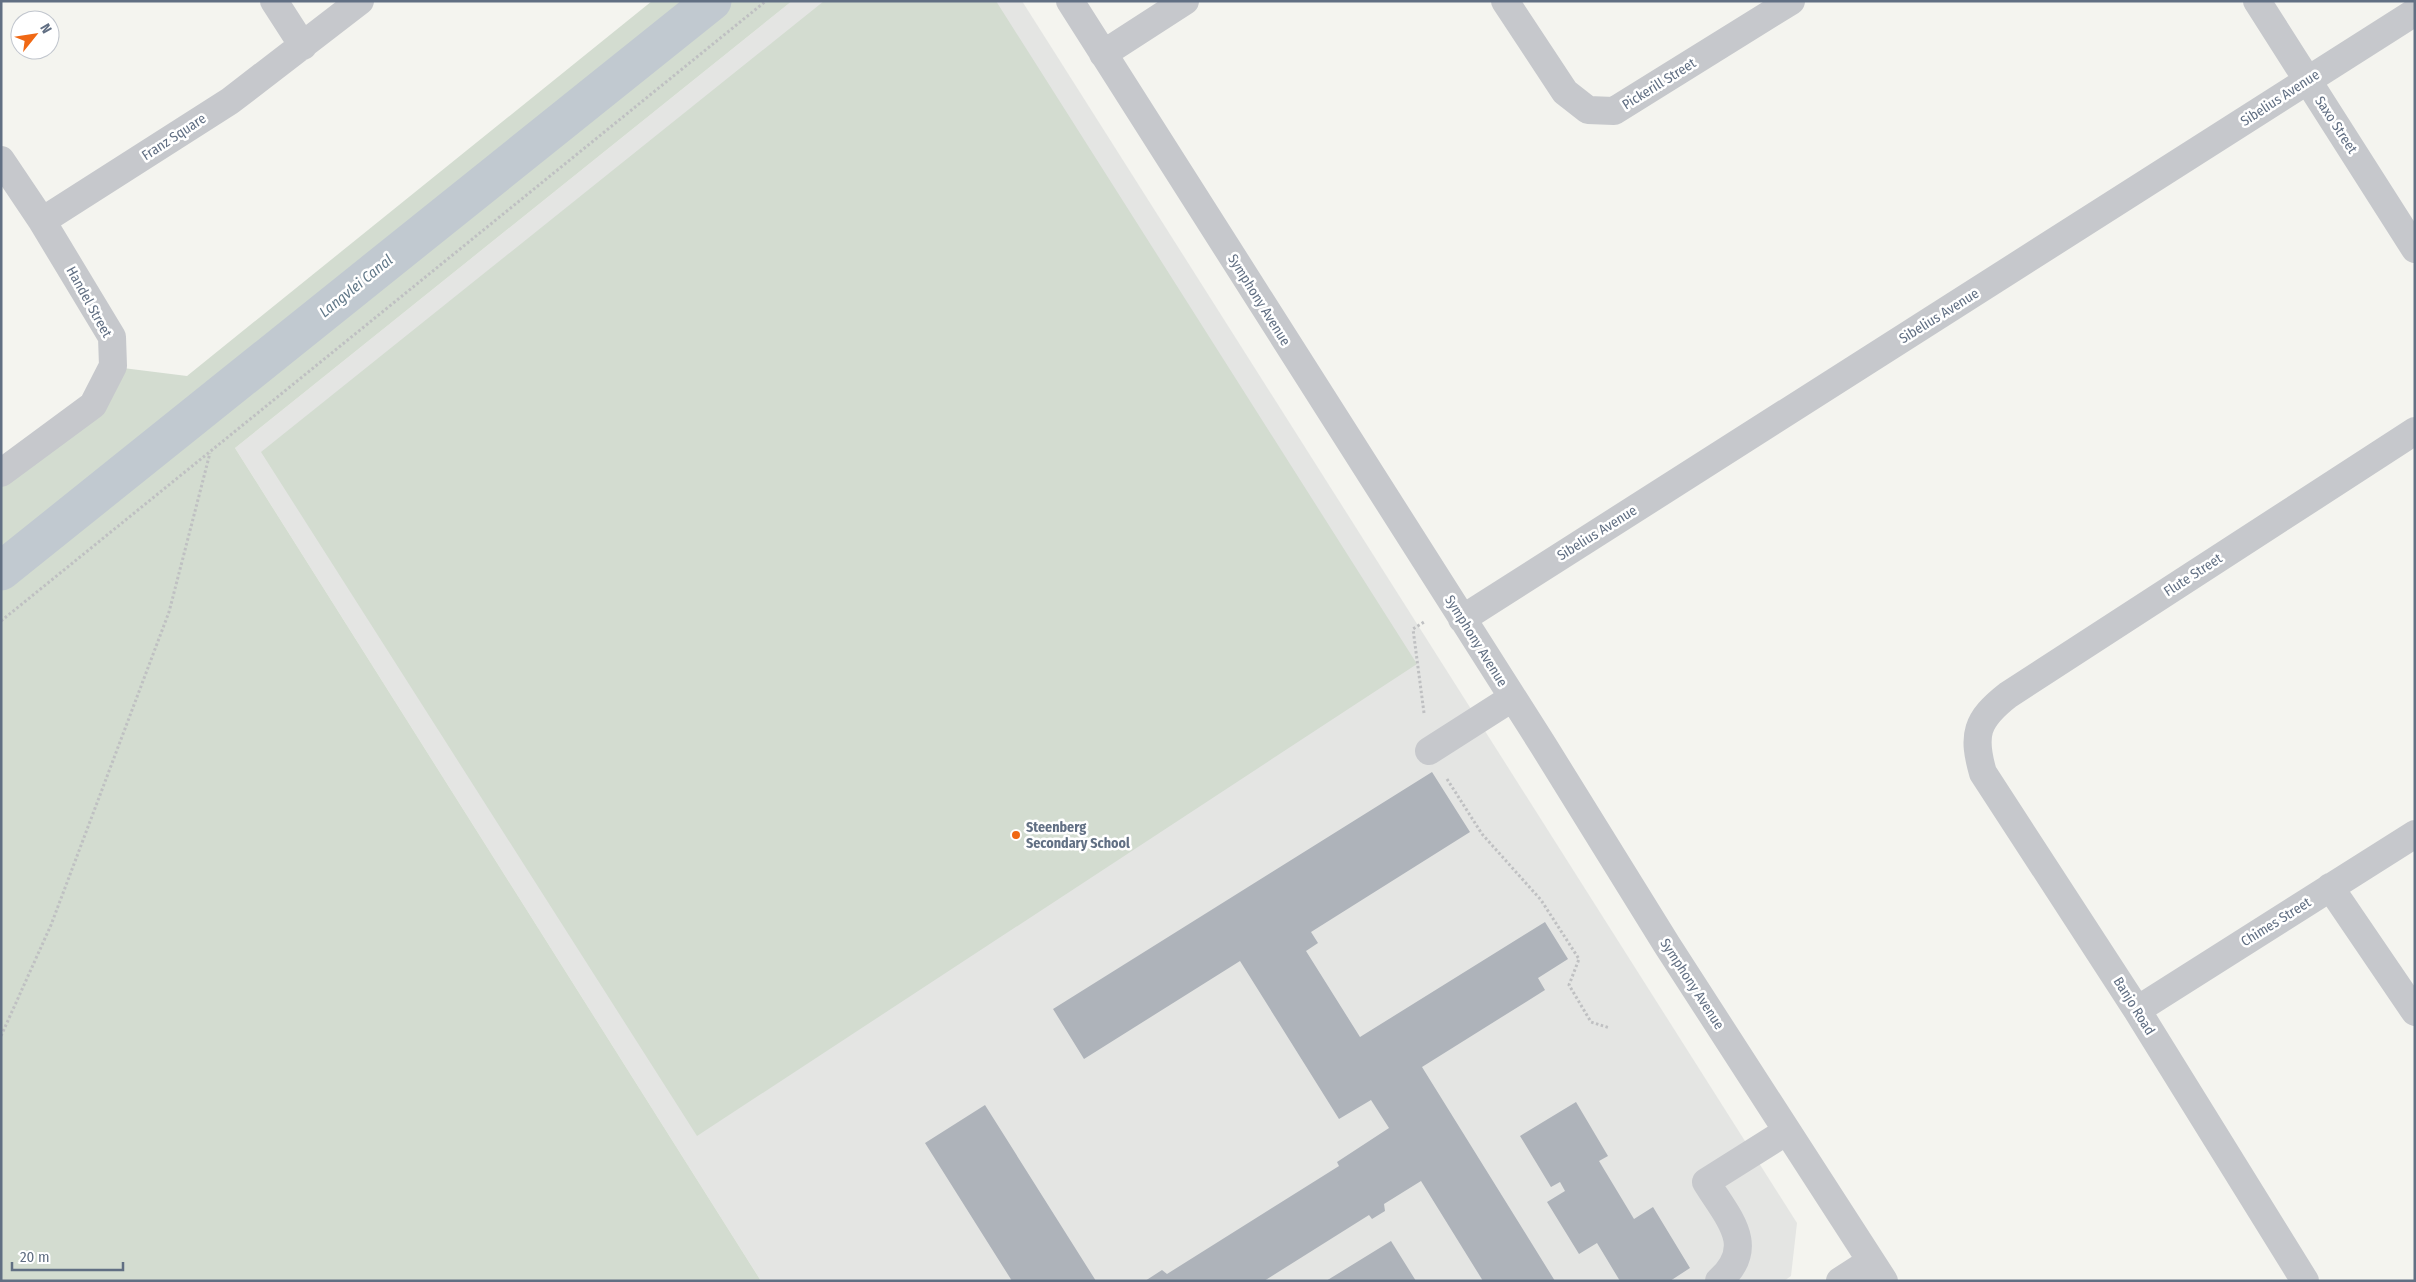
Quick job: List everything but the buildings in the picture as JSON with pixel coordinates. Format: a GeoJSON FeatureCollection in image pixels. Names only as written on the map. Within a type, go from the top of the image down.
{"type":"FeatureCollection","features":[{"type":"Feature","properties":{"kind":"street"},"geometry":{"type":"LineString","coordinates":[[274,1],[303,46]]}},
{"type":"Feature","properties":{"kind":"street","name":"Franz Square"},"geometry":{"type":"LineString","coordinates":[[42,221],[230,101],[360,1]]}},
{"type":"Feature","properties":{"kind":"street","name":"Symphony Avenue"},"geometry":{"type":"LineString","coordinates":[[1070,1],[1787,1132],[1878,1271]]}},
{"type":"Feature","properties":{"kind":"street"},"geometry":{"type":"LineString","coordinates":[[1103,54],[1185,1]]}},
{"type":"Feature","properties":{"kind":"street","name":"Pickerill Street"},"geometry":{"type":"LineString","coordinates":[[1505,1],[1565,92],[1588,110],[1614,112],[1791,1]]}},
{"type":"Feature","properties":{"kind":"street","name":"Saxo Street"},"geometry":{"type":"LineString","coordinates":[[2257,1],[2415,249]]}},
{"type":"Feature","properties":{"kind":"street","name":"Sibelius Avenue"},"geometry":{"type":"LineString","coordinates":[[1462,619],[2415,12]]}},
{"type":"Feature","properties":{"kind":"street","name":"Handel Street"},"geometry":{"type":"LineString","coordinates":[[1,160],[42,221],[112,337],[113,366],[92,405],[1,473]]}},
{"type":"Feature","properties":{"kind":"street","name":"Flute Street"},"geometry":{"type":"LineString","coordinates":[[1979,728],[1990,709],[2008,695],[2415,431]]}},
{"type":"Feature","properties":{"kind":"street"},"geometry":{"type":"LineString","coordinates":[[1430,751],[1512,698]]}},
{"type":"Feature","properties":{"kind":"street","name":"Banjo Road"},"geometry":{"type":"LineString","coordinates":[[1979,728],[1976,750],[1984,773],[2137,1010],[2305,1281]]}},
{"type":"Feature","properties":{"kind":"street","name":"Chimes Street"},"geometry":{"type":"LineString","coordinates":[[2137,1010],[2415,834]]}},
{"type":"Feature","properties":{"kind":"street"},"geometry":{"type":"LineString","coordinates":[[2330,887],[2415,1012]]}},
{"type":"Feature","properties":{"kind":"street"},"geometry":{"type":"LineString","coordinates":[[1719,1281],[1732,1269],[1738,1257],[1739,1242],[1734,1228],[1706,1182],[1787,1132]]}},
{"type":"Feature","properties":{"kind":"street"},"geometry":{"type":"LineString","coordinates":[[1840,1281],[1878,1271]]}},
{"type":"Feature","properties":{"kind":"path"},"geometry":{"type":"LineString","coordinates":[[1,621],[211,453],[766,1]]}},
{"type":"Feature","properties":{"kind":"path"},"geometry":{"type":"LineString","coordinates":[[1,1036],[51,924],[169,612],[211,453]]}},
{"type":"Feature","properties":{"kind":"path"},"geometry":{"type":"LineString","coordinates":[[1429,619],[1413,629],[1430,751],[1482,834],[1542,900],[1579,959],[1569,984],[1591,1022],[1610,1028]]}},
{"type":"Feature","properties":{"kind":"shaded area"},"geometry":{"type":"Polygon","coordinates":[[[652,1],[792,1],[235,448],[761,1281],[1,1281],[1,485],[123,368],[187,376],[652,1]]]}},
{"type":"Feature","properties":{"kind":"shaded area","name":"Steenberg Secondary School"},"geometry":{"type":"Polygon","coordinates":[[[792,1],[1022,1],[1797,1223],[1791,1276],[1784,1281],[761,1281],[235,448],[792,1]]]}},
{"type":"Feature","properties":{"kind":"shaded area","name":"Steenberg Secondary School"},"geometry":{"type":"Polygon","coordinates":[[[824,1],[996,1],[1417,664],[697,1136],[261,452],[824,1]]]}},
{"type":"Feature","properties":{"kind":"waterway","name":"Langvlei Canal"},"geometry":{"type":"LineString","coordinates":[[1,571],[712,1]]}},
{"type":"Feature","properties":{"kind":"place","name":"Steenberg Secondary School"},"geometry":{"type":"Point","coordinates":[1016,835]}}]}
